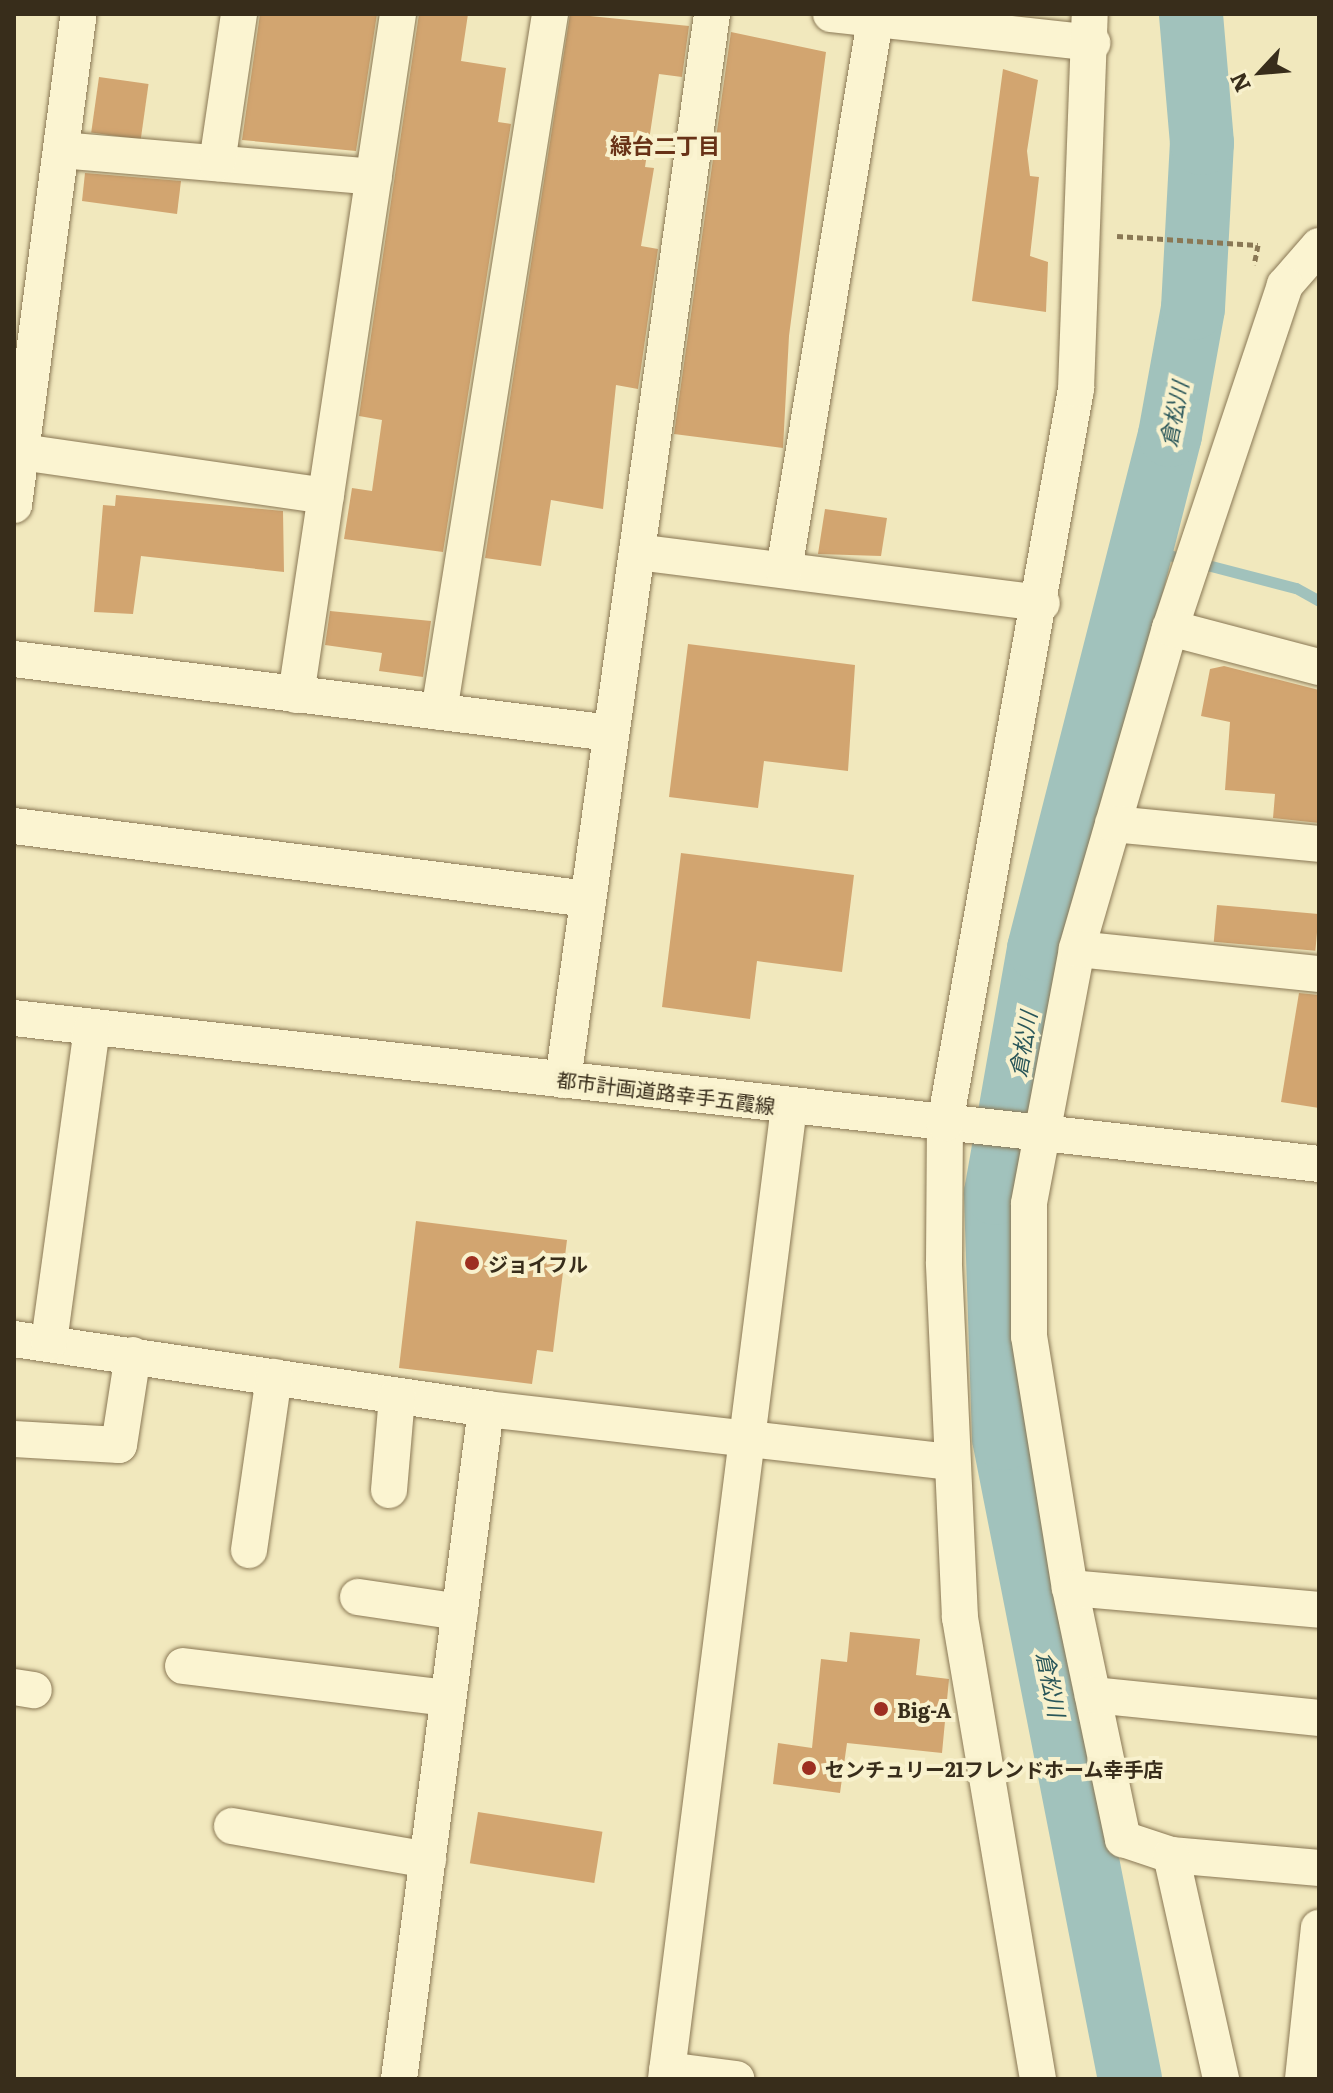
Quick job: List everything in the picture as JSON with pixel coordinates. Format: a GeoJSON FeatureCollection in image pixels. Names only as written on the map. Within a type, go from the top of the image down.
{"type":"FeatureCollection","features":[{"type":"Feature","properties":{"kind":"street"},"geometry":{"type":"LineString","coordinates":[[14,505],[79,14]]}},
{"type":"Feature","properties":{"kind":"street"},"geometry":{"type":"LineString","coordinates":[[217,163],[239,14]]}},
{"type":"Feature","properties":{"kind":"street"},"geometry":{"type":"LineString","coordinates":[[296,695],[398,14]]}},
{"type":"Feature","properties":{"kind":"street"},"geometry":{"type":"LineString","coordinates":[[439,712],[550,14]]}},
{"type":"Feature","properties":{"kind":"street"},"geometry":{"type":"LineString","coordinates":[[563,1080],[712,14]]}},
{"type":"Feature","properties":{"kind":"street"},"geometry":{"type":"LineString","coordinates":[[831,14],[1091,29],[1076,389],[955,1124],[951,1462],[960,1618],[1038,2079]]}},
{"type":"Feature","properties":{"kind":"street"},"geometry":{"type":"LineString","coordinates":[[784,570],[876,16]]}},
{"type":"Feature","properties":{"kind":"street"},"geometry":{"type":"LineString","coordinates":[[61,150],[374,177]]}},
{"type":"Feature","properties":{"kind":"street"},"geometry":{"type":"LineString","coordinates":[[1319,246],[1285,285],[1170,628],[1077,949],[1034,1132],[1029,1204],[1029,1336],[1070,1588],[1123,1839],[1171,1855],[1319,1868]]}},
{"type":"Feature","properties":{"kind":"street"},"geometry":{"type":"LineString","coordinates":[[18,462],[326,496]]}},
{"type":"Feature","properties":{"kind":"street"},"geometry":{"type":"LineString","coordinates":[[637,552],[1042,603]]}},
{"type":"Feature","properties":{"kind":"street"},"geometry":{"type":"LineString","coordinates":[[1170,628],[1319,667]]}},
{"type":"Feature","properties":{"kind":"street"},"geometry":{"type":"LineString","coordinates":[[14,659],[611,733]]}},
{"type":"Feature","properties":{"kind":"street"},"geometry":{"type":"LineString","coordinates":[[1113,824],[1319,844]]}},
{"type":"Feature","properties":{"kind":"street"},"geometry":{"type":"LineString","coordinates":[[14,826],[588,899]]}},
{"type":"Feature","properties":{"kind":"street"},"geometry":{"type":"LineString","coordinates":[[1077,949],[1319,974]]}},
{"type":"Feature","properties":{"kind":"street","name":"都市計画道路幸手五霞線"},"geometry":{"type":"LineString","coordinates":[[14,1018],[1319,1164]]}},
{"type":"Feature","properties":{"kind":"street"},"geometry":{"type":"LineString","coordinates":[[92,1029],[32,1340],[486,1409],[951,1462]]}},
{"type":"Feature","properties":{"kind":"street"},"geometry":{"type":"LineString","coordinates":[[736,2079],[666,2074],[789,1107]]}},
{"type":"Feature","properties":{"kind":"street"},"geometry":{"type":"LineString","coordinates":[[14,1439],[119,1445],[133,1355]]}},
{"type":"Feature","properties":{"kind":"street"},"geometry":{"type":"LineString","coordinates":[[249,1550],[274,1377]]}},
{"type":"Feature","properties":{"kind":"street"},"geometry":{"type":"LineString","coordinates":[[389,1490],[397,1396]]}},
{"type":"Feature","properties":{"kind":"street"},"geometry":{"type":"LineString","coordinates":[[399,2079],[486,1409]]}},
{"type":"Feature","properties":{"kind":"street"},"geometry":{"type":"LineString","coordinates":[[1070,1588],[1319,1610]]}},
{"type":"Feature","properties":{"kind":"street"},"geometry":{"type":"LineString","coordinates":[[358,1597],[460,1612]]}},
{"type":"Feature","properties":{"kind":"street"},"geometry":{"type":"LineString","coordinates":[[183,1666],[448,1698]]}},
{"type":"Feature","properties":{"kind":"street"},"geometry":{"type":"LineString","coordinates":[[1093,1695],[1319,1718]]}},
{"type":"Feature","properties":{"kind":"street"},"geometry":{"type":"LineString","coordinates":[[232,1826],[428,1860]]}},
{"type":"Feature","properties":{"kind":"street"},"geometry":{"type":"LineString","coordinates":[[1171,1855],[1221,2079]]}},
{"type":"Feature","properties":{"kind":"street"},"geometry":{"type":"LineString","coordinates":[[1303,2079],[1319,1928]]}},
{"type":"Feature","properties":{"kind":"path"},"geometry":{"type":"LineString","coordinates":[[1108,236],[1258,245]]}},
{"type":"Feature","properties":{"kind":"building"},"geometry":{"type":"Polygon","coordinates":[[[260,14],[377,14],[356,151],[242,140],[260,14]]]}},
{"type":"Feature","properties":{"kind":"building"},"geometry":{"type":"Polygon","coordinates":[[[419,14],[468,14],[461,61],[506,68],[498,122],[511,124],[443,552],[344,539],[352,488],[372,491],[382,420],[359,416],[419,14]]]}},
{"type":"Feature","properties":{"kind":"building"},"geometry":{"type":"Polygon","coordinates":[[[570,14],[689,26],[682,77],[659,74],[645,167],[654,168],[641,246],[658,249],[638,389],[616,385],[603,509],[551,500],[541,566],[485,558],[570,14]]]}},
{"type":"Feature","properties":{"kind":"building"},"geometry":{"type":"Polygon","coordinates":[[[731,32],[826,52],[789,336],[783,448],[674,434],[731,32]]]}},
{"type":"Feature","properties":{"kind":"building"},"geometry":{"type":"Polygon","coordinates":[[[1003,69],[1038,80],[1027,151],[1030,176],[1039,177],[1030,256],[1048,262],[1046,312],[972,301],[1003,69]]]}},
{"type":"Feature","properties":{"kind":"building"},"geometry":{"type":"Polygon","coordinates":[[[99,77],[149,84],[141,139],[91,132],[99,77]]]}},
{"type":"Feature","properties":{"kind":"building"},"geometry":{"type":"Polygon","coordinates":[[[85,173],[181,181],[177,214],[82,201],[85,173]]]}},
{"type":"Feature","properties":{"kind":"building"},"geometry":{"type":"Polygon","coordinates":[[[116,495],[283,511],[284,572],[141,556],[133,614],[94,612],[103,505],[115,506],[116,495]]]}},
{"type":"Feature","properties":{"kind":"building"},"geometry":{"type":"Polygon","coordinates":[[[825,509],[887,518],[881,556],[818,554],[825,509]]]}},
{"type":"Feature","properties":{"kind":"building"},"geometry":{"type":"Polygon","coordinates":[[[330,611],[431,621],[423,677],[379,671],[382,653],[325,645],[330,611]]]}},
{"type":"Feature","properties":{"kind":"building"},"geometry":{"type":"Polygon","coordinates":[[[688,644],[855,665],[848,771],[764,761],[758,808],[669,797],[688,644]]]}},
{"type":"Feature","properties":{"kind":"building"},"geometry":{"type":"Polygon","coordinates":[[[1224,666],[1319,690],[1319,823],[1273,818],[1275,794],[1225,790],[1230,722],[1201,716],[1210,669],[1224,666]]]}},
{"type":"Feature","properties":{"kind":"building"},"geometry":{"type":"Polygon","coordinates":[[[681,853],[854,875],[842,972],[757,961],[750,1019],[662,1007],[681,853]]]}},
{"type":"Feature","properties":{"kind":"building"},"geometry":{"type":"Polygon","coordinates":[[[1217,905],[1319,914],[1315,951],[1214,942],[1217,905]]]}},
{"type":"Feature","properties":{"kind":"building"},"geometry":{"type":"Polygon","coordinates":[[[1299,993],[1319,995],[1319,1108],[1281,1102],[1299,993]]]}},
{"type":"Feature","properties":{"kind":"building"},"geometry":{"type":"Polygon","coordinates":[[[416,1221],[567,1240],[553,1352],[537,1350],[532,1384],[399,1368],[416,1221]]]}},
{"type":"Feature","properties":{"kind":"building","name":"Big-A"},"geometry":{"type":"Polygon","coordinates":[[[850,1632],[920,1639],[916,1675],[949,1679],[942,1753],[847,1743],[840,1793],[773,1784],[778,1743],[812,1748],[821,1659],[847,1662],[850,1632]]]}},
{"type":"Feature","properties":{"kind":"building"},"geometry":{"type":"Polygon","coordinates":[[[478,1812],[602,1832],[594,1883],[470,1863],[478,1812]]]}},
{"type":"Feature","properties":{"kind":"waterway","name":"倉松川"},"geometry":{"type":"LineString","coordinates":[[1130,2079],[1004,1438],[996,1193],[1039,949],[1170,435],[1193,308],[1202,143],[1191,14]]}},
{"type":"Feature","properties":{"kind":"waterway"},"geometry":{"type":"LineString","coordinates":[[1142,548],[1296,588],[1319,601]]}},
{"type":"Feature","properties":{"kind":"place","name":"ジョイフル"},"geometry":{"type":"Point","coordinates":[472,1263]}},
{"type":"Feature","properties":{"kind":"place","name":"Big-A"},"geometry":{"type":"Point","coordinates":[881,1709]}},
{"type":"Feature","properties":{"kind":"place","name":"センチュリー21フレンドホーム幸手店"},"geometry":{"type":"Point","coordinates":[809,1768]}},
{"type":"Feature","properties":{"kind":"district","name":"緑台二丁目"},"geometry":{"type":"Point","coordinates":[665,145]}}]}
